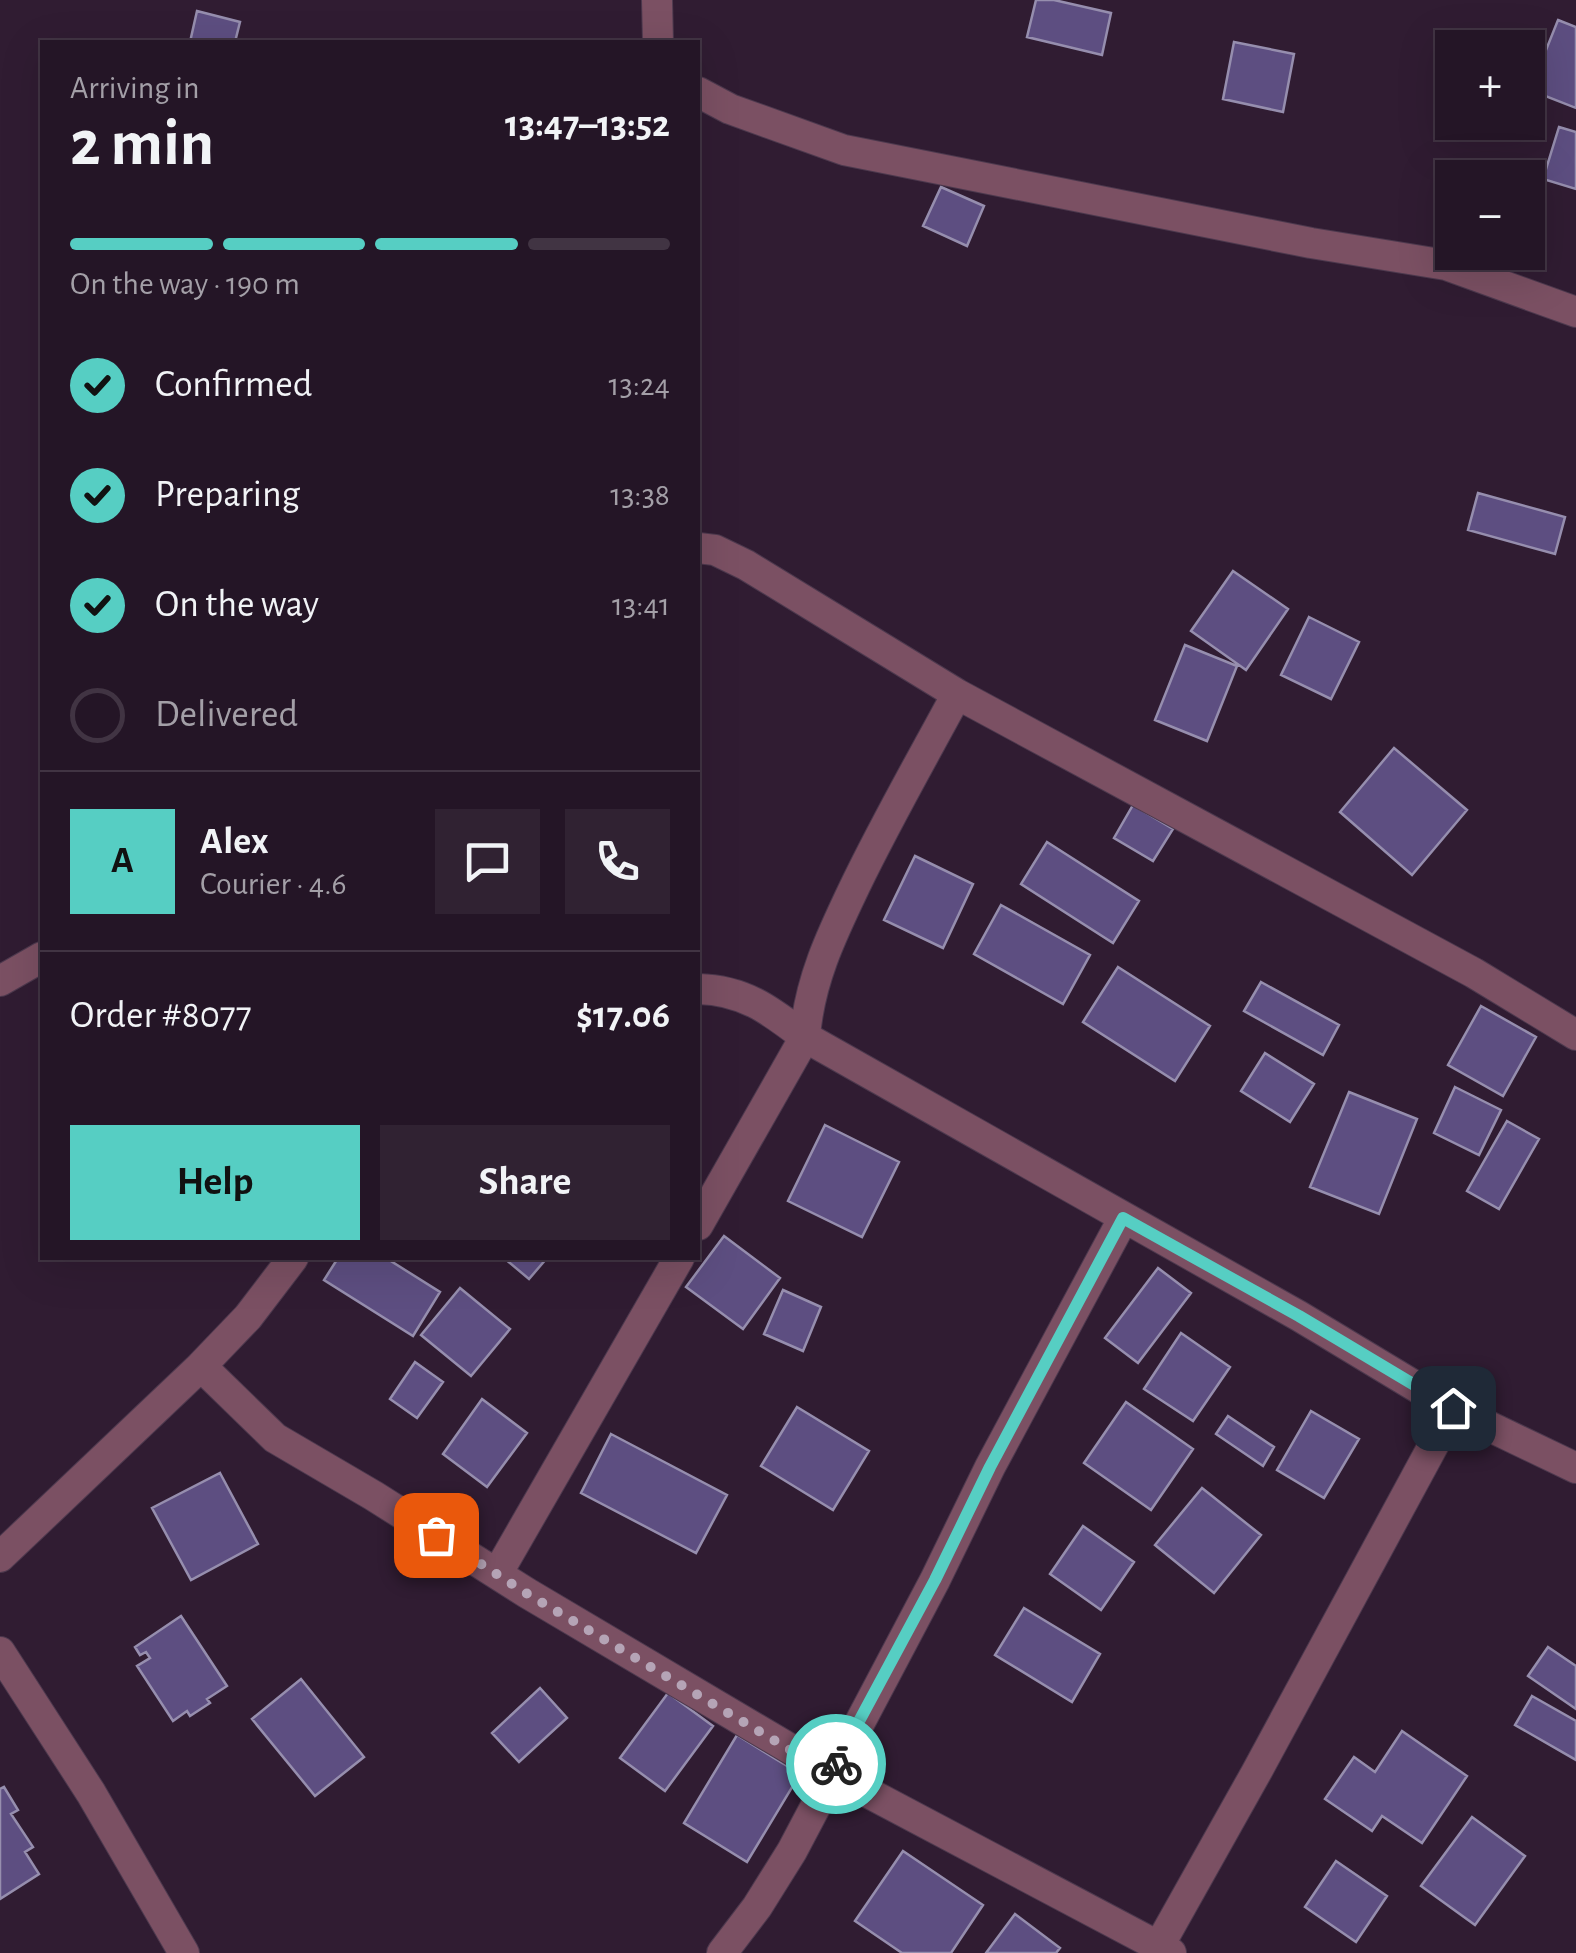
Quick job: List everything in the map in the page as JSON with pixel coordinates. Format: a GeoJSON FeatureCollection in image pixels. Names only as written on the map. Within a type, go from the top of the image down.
{"type":"FeatureCollection","features":[{"type":"Feature","properties":{"kind":"street"},"geometry":{"type":"LineString","coordinates":[[657,0],[658,40]]}},
{"type":"Feature","properties":{"kind":"street"},"geometry":{"type":"LineString","coordinates":[[700,93],[730,109],[844,150],[1312,243],[1446,265],[1576,312]]}},
{"type":"Feature","properties":{"kind":"street"},"geometry":{"type":"LineString","coordinates":[[700,548],[715,550],[746,565],[958,694],[1474,973],[1576,1034]]}},
{"type":"Feature","properties":{"kind":"street"},"geometry":{"type":"LineString","coordinates":[[700,1221],[805,1037],[807,1007],[832,934],[873,849],[958,694]]}},
{"type":"Feature","properties":{"kind":"street"},"geometry":{"type":"LineString","coordinates":[[0,981],[40,958]]}},
{"type":"Feature","properties":{"kind":"street"},"geometry":{"type":"LineString","coordinates":[[700,989],[720,989],[753,1000],[805,1037],[1299,1316],[1453,1408],[1576,1468]]}},
{"type":"Feature","properties":{"kind":"street"},"geometry":{"type":"LineString","coordinates":[[722,1953],[783,1864],[1123,1218]]}},
{"type":"Feature","properties":{"kind":"street"},"geometry":{"type":"LineString","coordinates":[[0,1558],[201,1366],[248,1317],[291,1260]]}},
{"type":"Feature","properties":{"kind":"street"},"geometry":{"type":"LineString","coordinates":[[497,1574],[678,1260]]}},
{"type":"Feature","properties":{"kind":"street"},"geometry":{"type":"LineString","coordinates":[[201,1366],[275,1438],[497,1574],[831,1774],[1161,1951],[1453,1408]]}},
{"type":"Feature","properties":{"kind":"street"},"geometry":{"type":"LineString","coordinates":[[0,1652],[91,1793],[184,1953]]}},
{"type":"Feature","properties":{"kind":"building"},"geometry":{"type":"Polygon","coordinates":[[[1036,0],[1054,0],[1111,13],[1102,55],[1027,37],[1036,0]]]}},
{"type":"Feature","properties":{"kind":"building"},"geometry":{"type":"Polygon","coordinates":[[[197,11],[240,22],[236,40],[190,40],[197,11]]]}},
{"type":"Feature","properties":{"kind":"building"},"geometry":{"type":"Polygon","coordinates":[[[1558,20],[1576,27],[1576,108],[1545,96],[1545,52],[1558,20]]]}},
{"type":"Feature","properties":{"kind":"building"},"geometry":{"type":"Polygon","coordinates":[[[1234,42],[1294,54],[1283,112],[1223,99],[1234,42]]]}},
{"type":"Feature","properties":{"kind":"building"},"geometry":{"type":"Polygon","coordinates":[[[1559,127],[1576,132],[1576,189],[1545,180],[1559,127]]]}},
{"type":"Feature","properties":{"kind":"building"},"geometry":{"type":"Polygon","coordinates":[[[941,187],[984,206],[967,246],[923,226],[941,187]]]}},
{"type":"Feature","properties":{"kind":"building"},"geometry":{"type":"Polygon","coordinates":[[[1478,493],[1565,517],[1555,554],[1468,530],[1478,493]]]}},
{"type":"Feature","properties":{"kind":"building"},"geometry":{"type":"Polygon","coordinates":[[[1233,571],[1288,609],[1246,670],[1191,631],[1233,571]]]}},
{"type":"Feature","properties":{"kind":"building"},"geometry":{"type":"Polygon","coordinates":[[[1309,617],[1359,642],[1331,699],[1281,675],[1309,617]]]}},
{"type":"Feature","properties":{"kind":"building"},"geometry":{"type":"Polygon","coordinates":[[[1185,645],[1237,666],[1207,741],[1155,720],[1185,645]]]}},
{"type":"Feature","properties":{"kind":"building"},"geometry":{"type":"Polygon","coordinates":[[[1394,748],[1467,810],[1412,875],[1340,812],[1394,748]]]}},
{"type":"Feature","properties":{"kind":"building"},"geometry":{"type":"Polygon","coordinates":[[[1133,805],[1173,829],[1153,861],[1114,838],[1133,805]]]}},
{"type":"Feature","properties":{"kind":"building"},"geometry":{"type":"Polygon","coordinates":[[[1047,842],[1139,901],[1113,943],[1021,884],[1047,842]]]}},
{"type":"Feature","properties":{"kind":"building"},"geometry":{"type":"Polygon","coordinates":[[[915,856],[973,884],[943,948],[884,920],[915,856]]]}},
{"type":"Feature","properties":{"kind":"building"},"geometry":{"type":"Polygon","coordinates":[[[1001,905],[1090,955],[1063,1004],[974,954],[1001,905]]]}},
{"type":"Feature","properties":{"kind":"building"},"geometry":{"type":"Polygon","coordinates":[[[1118,967],[1210,1026],[1175,1081],[1083,1022],[1118,967]]]}},
{"type":"Feature","properties":{"kind":"building"},"geometry":{"type":"Polygon","coordinates":[[[1261,982],[1339,1025],[1323,1055],[1244,1011],[1261,982]]]}},
{"type":"Feature","properties":{"kind":"building"},"geometry":{"type":"Polygon","coordinates":[[[1481,1006],[1536,1037],[1503,1096],[1448,1065],[1481,1006]]]}},
{"type":"Feature","properties":{"kind":"building"},"geometry":{"type":"Polygon","coordinates":[[[1265,1053],[1314,1084],[1290,1122],[1241,1091],[1265,1053]]]}},
{"type":"Feature","properties":{"kind":"building"},"geometry":{"type":"Polygon","coordinates":[[[1455,1087],[1501,1110],[1479,1155],[1434,1133],[1455,1087]]]}},
{"type":"Feature","properties":{"kind":"building"},"geometry":{"type":"Polygon","coordinates":[[[1349,1092],[1417,1119],[1379,1214],[1310,1187],[1349,1092]]]}},
{"type":"Feature","properties":{"kind":"building"},"geometry":{"type":"Polygon","coordinates":[[[1507,1121],[1539,1139],[1499,1209],[1467,1191],[1507,1121]]]}},
{"type":"Feature","properties":{"kind":"building"},"geometry":{"type":"Polygon","coordinates":[[[825,1125],[899,1162],[862,1237],[788,1201],[825,1125]]]}},
{"type":"Feature","properties":{"kind":"building"},"geometry":{"type":"Polygon","coordinates":[[[724,1236],[780,1278],[743,1329],[686,1287],[724,1236]]]}},
{"type":"Feature","properties":{"kind":"building"},"geometry":{"type":"Polygon","coordinates":[[[337,1260],[389,1260],[440,1292],[413,1336],[324,1280],[337,1260]]]}},
{"type":"Feature","properties":{"kind":"building"},"geometry":{"type":"Polygon","coordinates":[[[506,1260],[545,1260],[529,1279],[506,1260]]]}},
{"type":"Feature","properties":{"kind":"building"},"geometry":{"type":"Polygon","coordinates":[[[1158,1268],[1191,1293],[1138,1363],[1105,1338],[1158,1268]]]}},
{"type":"Feature","properties":{"kind":"building"},"geometry":{"type":"Polygon","coordinates":[[[460,1288],[510,1329],[471,1376],[421,1335],[460,1288]]]}},
{"type":"Feature","properties":{"kind":"building"},"geometry":{"type":"Polygon","coordinates":[[[783,1290],[821,1307],[803,1351],[764,1334],[783,1290]]]}},
{"type":"Feature","properties":{"kind":"building"},"geometry":{"type":"Polygon","coordinates":[[[1181,1333],[1230,1367],[1193,1421],[1144,1389],[1181,1333]]]}},
{"type":"Feature","properties":{"kind":"building"},"geometry":{"type":"Polygon","coordinates":[[[415,1362],[443,1382],[417,1418],[390,1399],[415,1362]]]}},
{"type":"Feature","properties":{"kind":"building"},"geometry":{"type":"Polygon","coordinates":[[[482,1399],[527,1433],[487,1487],[443,1454],[482,1399]]]}},
{"type":"Feature","properties":{"kind":"building"},"geometry":{"type":"Polygon","coordinates":[[[1126,1402],[1193,1449],[1151,1510],[1084,1463],[1126,1402]]]}},
{"type":"Feature","properties":{"kind":"building"},"geometry":{"type":"Polygon","coordinates":[[[797,1407],[869,1451],[833,1510],[761,1466],[797,1407]]]}},
{"type":"Feature","properties":{"kind":"building"},"geometry":{"type":"Polygon","coordinates":[[[1311,1411],[1359,1439],[1324,1498],[1277,1470],[1311,1411]]]}},
{"type":"Feature","properties":{"kind":"building"},"geometry":{"type":"Polygon","coordinates":[[[1228,1416],[1274,1447],[1263,1466],[1216,1434],[1228,1416]]]}},
{"type":"Feature","properties":{"kind":"building"},"geometry":{"type":"Polygon","coordinates":[[[611,1434],[727,1495],[696,1553],[581,1493],[611,1434]]]}},
{"type":"Feature","properties":{"kind":"building"},"geometry":{"type":"Polygon","coordinates":[[[220,1473],[258,1544],[191,1580],[152,1508],[220,1473]]]}},
{"type":"Feature","properties":{"kind":"building"},"geometry":{"type":"Polygon","coordinates":[[[1202,1488],[1261,1535],[1214,1593],[1155,1545],[1202,1488]]]}},
{"type":"Feature","properties":{"kind":"building"},"geometry":{"type":"Polygon","coordinates":[[[1083,1526],[1134,1562],[1101,1610],[1050,1574],[1083,1526]]]}},
{"type":"Feature","properties":{"kind":"building"},"geometry":{"type":"Polygon","coordinates":[[[1024,1608],[1100,1654],[1072,1702],[995,1655],[1024,1608]]]}},
{"type":"Feature","properties":{"kind":"building"},"geometry":{"type":"Polygon","coordinates":[[[181,1616],[227,1686],[190,1716],[187,1711],[173,1721],[137,1666],[150,1658],[146,1652],[140,1655],[135,1647],[181,1616]]]}},
{"type":"Feature","properties":{"kind":"building"},"geometry":{"type":"Polygon","coordinates":[[[1548,1647],[1576,1666],[1576,1709],[1528,1676],[1548,1647]]]}},
{"type":"Feature","properties":{"kind":"building"},"geometry":{"type":"Polygon","coordinates":[[[301,1679],[364,1757],[315,1796],[252,1719],[301,1679]]]}},
{"type":"Feature","properties":{"kind":"building"},"geometry":{"type":"Polygon","coordinates":[[[540,1688],[567,1718],[519,1762],[492,1733],[540,1688]]]}},
{"type":"Feature","properties":{"kind":"building"},"geometry":{"type":"Polygon","coordinates":[[[668,1693],[713,1726],[665,1791],[620,1758],[668,1693]]]}},
{"type":"Feature","properties":{"kind":"building"},"geometry":{"type":"Polygon","coordinates":[[[1532,1696],[1576,1721],[1576,1760],[1515,1725],[1532,1696]]]}},
{"type":"Feature","properties":{"kind":"building"},"geometry":{"type":"Polygon","coordinates":[[[1402,1731],[1467,1776],[1422,1843],[1382,1816],[1372,1831],[1325,1799],[1354,1757],[1375,1772],[1402,1731]]]}},
{"type":"Feature","properties":{"kind":"building"},"geometry":{"type":"Polygon","coordinates":[[[737,1735],[800,1774],[747,1862],[684,1823],[737,1735]]]}},
{"type":"Feature","properties":{"kind":"building"},"geometry":{"type":"Polygon","coordinates":[[[4,1787],[18,1810],[11,1814],[33,1847],[25,1852],[39,1874],[0,1899],[0,1789],[4,1787]]]}},
{"type":"Feature","properties":{"kind":"building"},"geometry":{"type":"Polygon","coordinates":[[[1472,1817],[1525,1856],[1475,1925],[1421,1886],[1472,1817]]]}},
{"type":"Feature","properties":{"kind":"building"},"geometry":{"type":"Polygon","coordinates":[[[903,1851],[983,1905],[951,1953],[902,1953],[855,1921],[903,1851]]]}},
{"type":"Feature","properties":{"kind":"building"},"geometry":{"type":"Polygon","coordinates":[[[1336,1861],[1387,1896],[1356,1942],[1305,1907],[1336,1861]]]}},
{"type":"Feature","properties":{"kind":"building"},"geometry":{"type":"Polygon","coordinates":[[[1015,1914],[1060,1948],[1056,1953],[986,1953],[1015,1914]]]}},
{"type":"Feature","properties":{"kind":"way so far"},"geometry":{"type":"LineString","coordinates":[[436,1535],[526,1593],[831,1774],[836,1764]]}},
{"type":"Feature","properties":{"kind":"route"},"geometry":{"type":"LineString","coordinates":[[836,1764],[1123,1218],[1453,1408]]}}]}
